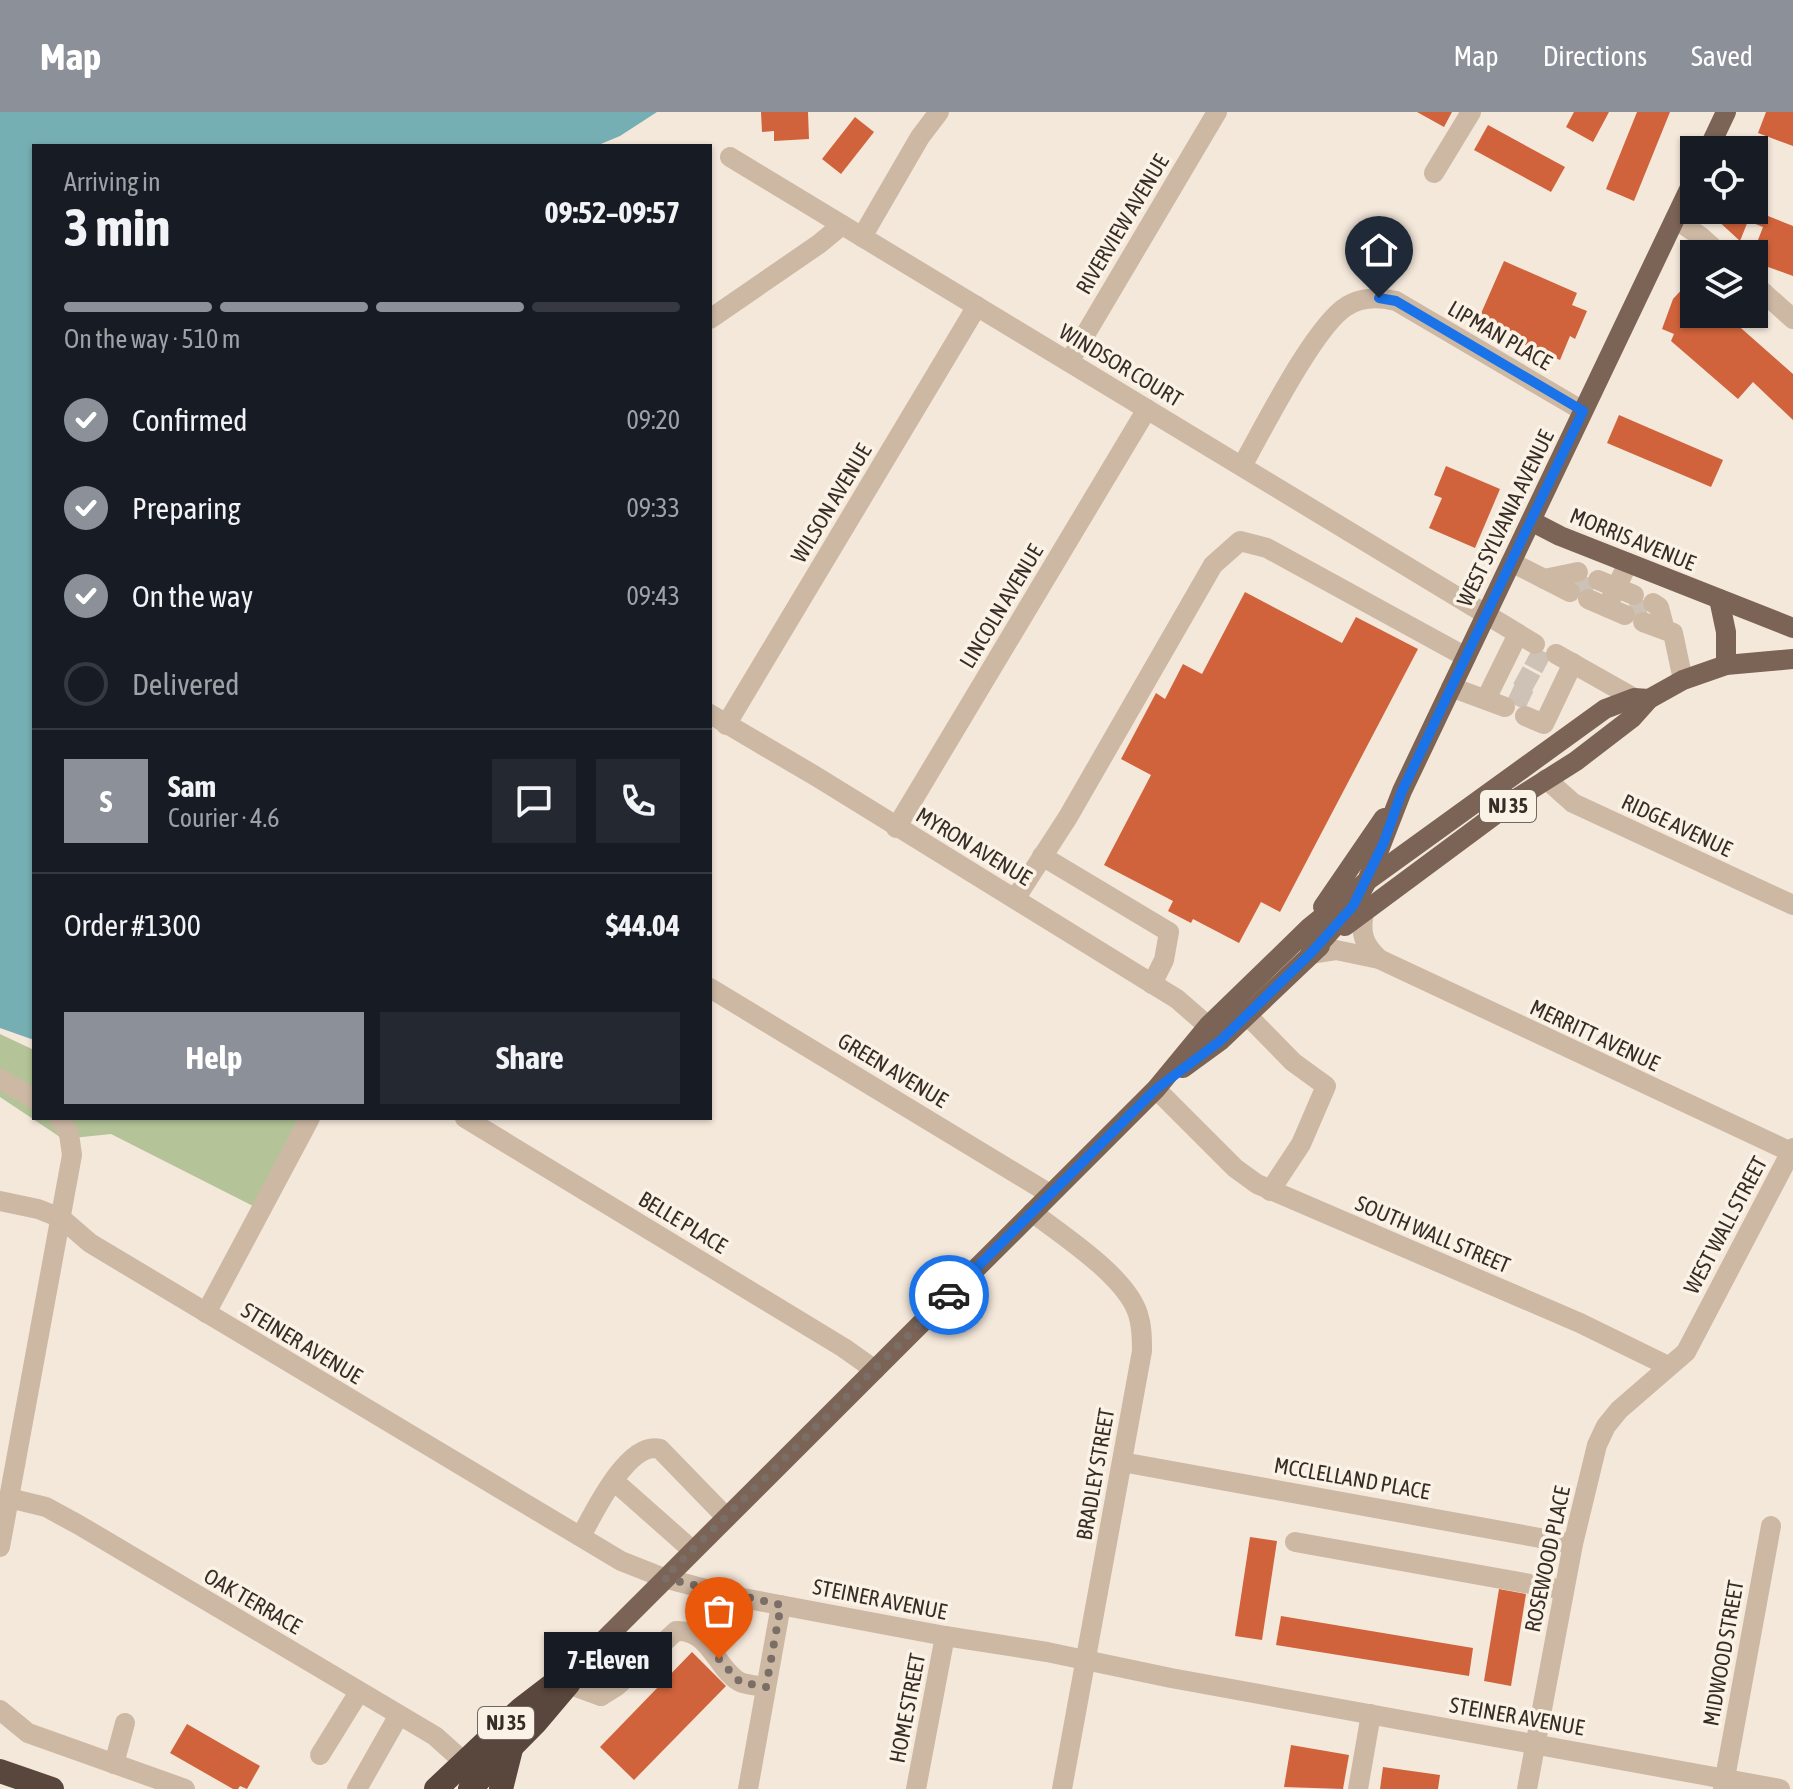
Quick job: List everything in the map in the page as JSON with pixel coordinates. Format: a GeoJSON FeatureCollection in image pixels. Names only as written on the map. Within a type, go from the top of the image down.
{"type":"FeatureCollection","features":[{"type":"Feature","properties":{"kind":"highway","name":"NJ 35"},"geometry":{"type":"LineString","coordinates":[[470,1789],[511,1748],[568,1684],[585,1660]]}},
{"type":"Feature","properties":{"kind":"highway","name":"NJ 35"},"geometry":{"type":"LineString","coordinates":[[436,1789],[521,1709],[585,1660]]}},
{"type":"Feature","properties":{"kind":"highway"},"geometry":{"type":"LineString","coordinates":[[501,1789],[511,1748]]}},
{"type":"Feature","properties":{"kind":"highway"},"geometry":{"type":"LineString","coordinates":[[0,1771],[52,1789]]}},
{"type":"Feature","properties":{"kind":"main road"},"geometry":{"type":"LineString","coordinates":[[1715,136],[1726,112]]}},
{"type":"Feature","properties":{"kind":"main road","name":"WEST SYLVANIA AVENUE"},"geometry":{"type":"LineString","coordinates":[[1310,954],[1353,906],[1367,881],[1402,791],[1680,208]]}},
{"type":"Feature","properties":{"kind":"main road","name":"MORRIS AVENUE"},"geometry":{"type":"LineString","coordinates":[[1531,521],[1560,536],[1793,628]]}},
{"type":"Feature","properties":{"kind":"main road"},"geometry":{"type":"LineString","coordinates":[[1719,599],[1726,632],[1726,665]]}},
{"type":"Feature","properties":{"kind":"main road","name":"NJ 35"},"geometry":{"type":"LineString","coordinates":[[585,1660],[1156,1089],[1208,1026],[1310,927],[1367,881],[1605,709],[1726,665],[1793,659]]}},
{"type":"Feature","properties":{"kind":"main road","name":"NJ 35"},"geometry":{"type":"LineString","coordinates":[[1156,1089],[1220,1041],[1310,954],[1632,718],[1642,698]]}},
{"type":"Feature","properties":{"kind":"main road","name":"WEST SYLVANIA AVENUE"},"geometry":{"type":"LineString","coordinates":[[1310,927],[1402,791]]}},
{"type":"Feature","properties":{"kind":"street"},"geometry":{"type":"LineString","coordinates":[[862,237],[920,137],[939,112]]}},
{"type":"Feature","properties":{"kind":"street","name":"RIVERVIEW AVENUE"},"geometry":{"type":"LineString","coordinates":[[1069,362],[1217,112]]}},
{"type":"Feature","properties":{"kind":"street"},"geometry":{"type":"LineString","coordinates":[[1434,173],[1471,112]]}},
{"type":"Feature","properties":{"kind":"street","name":"WINDSOR COURT"},"geometry":{"type":"LineString","coordinates":[[730,157],[1486,613],[1523,645],[1502,687],[1451,687]]}},
{"type":"Feature","properties":{"kind":"street"},"geometry":{"type":"LineString","coordinates":[[1675,219],[1704,240]]}},
{"type":"Feature","properties":{"kind":"street"},"geometry":{"type":"LineString","coordinates":[[712,318],[842,225]]}},
{"type":"Feature","properties":{"kind":"street"},"geometry":{"type":"LineString","coordinates":[[1768,297],[1793,319]]}},
{"type":"Feature","properties":{"kind":"street","name":"LIPMAN PLACE"},"geometry":{"type":"LineString","coordinates":[[1242,466],[1325,326],[1348,305],[1360,301],[1379,298],[1396,301],[1583,411]]}},
{"type":"Feature","properties":{"kind":"street","name":"WILSON AVENUE"},"geometry":{"type":"LineString","coordinates":[[718,720],[977,306]]}},
{"type":"Feature","properties":{"kind":"street","name":"LINCOLN AVENUE"},"geometry":{"type":"LineString","coordinates":[[896,828],[1147,409]]}},
{"type":"Feature","properties":{"kind":"street"},"geometry":{"type":"LineString","coordinates":[[1015,899],[1213,565],[1240,541],[1267,548],[1466,657]]}},
{"type":"Feature","properties":{"kind":"street"},"geometry":{"type":"LineString","coordinates":[[1511,562],[1610,598],[1673,633],[1683,680]]}},
{"type":"Feature","properties":{"kind":"street"},"geometry":{"type":"LineString","coordinates":[[1610,598],[1628,563]]}},
{"type":"Feature","properties":{"kind":"street"},"geometry":{"type":"LineString","coordinates":[[1555,744],[1541,706],[1561,664],[1642,698]]}},
{"type":"Feature","properties":{"kind":"street","name":"MYRON AVENUE"},"geometry":{"type":"LineString","coordinates":[[718,720],[792,762],[1177,999],[1208,1026]]}},
{"type":"Feature","properties":{"kind":"street","name":"RIDGE AVENUE"},"geometry":{"type":"LineString","coordinates":[[1546,779],[1573,803],[1793,905]]}},
{"type":"Feature","properties":{"kind":"street"},"geometry":{"type":"LineString","coordinates":[[1042,856],[1169,932],[1164,960],[1152,984]]}},
{"type":"Feature","properties":{"kind":"street"},"geometry":{"type":"LineString","coordinates":[[1364,912],[1362,935],[1367,947],[1379,959]]}},
{"type":"Feature","properties":{"kind":"street","name":"MERRITT AVENUE"},"geometry":{"type":"LineString","coordinates":[[1310,954],[1336,950],[1379,959],[1792,1150]]}},
{"type":"Feature","properties":{"kind":"street","name":"GREEN AVENUE"},"geometry":{"type":"LineString","coordinates":[[712,989],[1050,1194]]}},
{"type":"Feature","properties":{"kind":"street"},"geometry":{"type":"LineString","coordinates":[[1247,1015],[1293,1062],[1326,1086],[1301,1144],[1270,1191]]}},
{"type":"Feature","properties":{"kind":"street"},"geometry":{"type":"LineString","coordinates":[[0,1079],[32,1098]]}},
{"type":"Feature","properties":{"kind":"street","name":"SOUTH WALL STREET"},"geometry":{"type":"LineString","coordinates":[[1156,1089],[1235,1168],[1270,1191],[1580,1323],[1668,1366]]}},
{"type":"Feature","properties":{"kind":"street"},"geometry":{"type":"LineString","coordinates":[[0,1547],[72,1155],[69,1134],[60,1120]]}},
{"type":"Feature","properties":{"kind":"street"},"geometry":{"type":"LineString","coordinates":[[206,1313],[309,1120]]}},
{"type":"Feature","properties":{"kind":"street","name":"BELLE PLACE"},"geometry":{"type":"LineString","coordinates":[[468,1120],[831,1340],[875,1370]]}},
{"type":"Feature","properties":{"kind":"street","name":"WEST WALL STREET"},"geometry":{"type":"LineString","coordinates":[[1668,1366],[1686,1352],[1792,1150]]}},
{"type":"Feature","properties":{"kind":"street","name":"STEINER AVENUE"},"geometry":{"type":"LineString","coordinates":[[0,1201],[38,1209],[61,1218],[90,1243],[621,1561],[664,1578],[781,1605],[1535,1744],[1724,1784],[1780,1789]]}},
{"type":"Feature","properties":{"kind":"street","name":"BRADLEY STREET"},"geometry":{"type":"LineString","coordinates":[[1032,1212],[1104,1269],[1126,1293],[1138,1313],[1143,1333],[1062,1789]]}},
{"type":"Feature","properties":{"kind":"street","name":"ROSEWOOD PLACE"},"geometry":{"type":"LineString","coordinates":[[1527,1789],[1573,1544],[1597,1445],[1606,1426],[1619,1410],[1668,1366]]}},
{"type":"Feature","properties":{"kind":"street"},"geometry":{"type":"LineString","coordinates":[[581,1536],[620,1470],[643,1451],[654,1447],[660,1449],[726,1517]]}},
{"type":"Feature","properties":{"kind":"street","name":"MCCLELLAND PLACE"},"geometry":{"type":"LineString","coordinates":[[1122,1462],[1573,1544]]}},
{"type":"Feature","properties":{"kind":"street"},"geometry":{"type":"LineString","coordinates":[[614,1481],[692,1550]]}},
{"type":"Feature","properties":{"kind":"street","name":"OAK TERRACE"},"geometry":{"type":"LineString","coordinates":[[9,1498],[46,1507],[79,1525],[435,1736],[464,1762]]}},
{"type":"Feature","properties":{"kind":"street","name":"MIDWOOD STREET"},"geometry":{"type":"LineString","coordinates":[[1724,1784],[1771,1526]]}},
{"type":"Feature","properties":{"kind":"street"},"geometry":{"type":"LineString","coordinates":[[1295,1542],[1564,1590]]}},
{"type":"Feature","properties":{"kind":"street"},"geometry":{"type":"LineString","coordinates":[[748,1789],[781,1605]]}},
{"type":"Feature","properties":{"kind":"street"},"geometry":{"type":"LineString","coordinates":[[601,1696],[617,1686],[676,1631],[685,1630],[698,1636],[740,1682],[766,1687]]}},
{"type":"Feature","properties":{"kind":"street","name":"HOME STREET"},"geometry":{"type":"LineString","coordinates":[[916,1789],[945,1636]]}},
{"type":"Feature","properties":{"kind":"street"},"geometry":{"type":"LineString","coordinates":[[585,1660],[601,1696]]}},
{"type":"Feature","properties":{"kind":"street"},"geometry":{"type":"LineString","coordinates":[[568,1684],[601,1696]]}},
{"type":"Feature","properties":{"kind":"street"},"geometry":{"type":"LineString","coordinates":[[320,1755],[359,1692]]}},
{"type":"Feature","properties":{"kind":"street"},"geometry":{"type":"LineString","coordinates":[[0,1710],[28,1733],[185,1789]]}},
{"type":"Feature","properties":{"kind":"street"},"geometry":{"type":"LineString","coordinates":[[1358,1789],[1371,1714]]}},
{"type":"Feature","properties":{"kind":"street"},"geometry":{"type":"LineString","coordinates":[[357,1789],[399,1715]]}},
{"type":"Feature","properties":{"kind":"street"},"geometry":{"type":"LineString","coordinates":[[114,1764],[125,1723]]}},
{"type":"Feature","properties":{"kind":"green space"},"geometry":{"type":"Polygon","coordinates":[[[0,1034],[32,1049],[32,1118],[0,1097],[0,1034]]]}},
{"type":"Feature","properties":{"kind":"green space"},"geometry":{"type":"Polygon","coordinates":[[[34,1120],[308,1120],[259,1209],[111,1134],[63,1139],[34,1120]]]}},
{"type":"Feature","properties":{"kind":"water"},"geometry":{"type":"Polygon","coordinates":[[[0,112],[657,112],[620,136],[601,144],[32,144],[32,1039],[0,1028],[0,112]]]}},
{"type":"Feature","properties":{"kind":"building"},"geometry":{"type":"Polygon","coordinates":[[[761,112],[808,112],[809,139],[774,141],[774,131],[762,132],[761,112]]]}},
{"type":"Feature","properties":{"kind":"building"},"geometry":{"type":"Polygon","coordinates":[[[1417,112],[1452,112],[1444,127],[1417,112]]]}},
{"type":"Feature","properties":{"kind":"building"},"geometry":{"type":"Polygon","coordinates":[[[1574,112],[1609,112],[1593,142],[1566,127],[1574,112]]]}},
{"type":"Feature","properties":{"kind":"building"},"geometry":{"type":"Polygon","coordinates":[[[1637,112],[1670,112],[1634,201],[1606,189],[1637,112]]]}},
{"type":"Feature","properties":{"kind":"building"},"geometry":{"type":"Polygon","coordinates":[[[1766,112],[1793,112],[1793,146],[1758,133],[1766,112]]]}},
{"type":"Feature","properties":{"kind":"building"},"geometry":{"type":"Polygon","coordinates":[[[855,117],[874,132],[841,174],[822,159],[855,117]]]}},
{"type":"Feature","properties":{"kind":"building"},"geometry":{"type":"Polygon","coordinates":[[[1488,125],[1565,167],[1551,192],[1474,150],[1488,125]]]}},
{"type":"Feature","properties":{"kind":"building"},"geometry":{"type":"Polygon","coordinates":[[[1768,216],[1793,226],[1793,276],[1768,267],[1768,240],[1758,240],[1763,227],[1756,224],[1768,224],[1768,216]]]}},
{"type":"Feature","properties":{"kind":"building"},"geometry":{"type":"Polygon","coordinates":[[[1722,224],[1747,224],[1739,240],[1722,224]]]}},
{"type":"Feature","properties":{"kind":"building"},"geometry":{"type":"Polygon","coordinates":[[[1504,261],[1577,293],[1572,305],[1587,311],[1575,339],[1570,336],[1560,360],[1509,338],[1512,332],[1479,318],[1504,261]]]}},
{"type":"Feature","properties":{"kind":"building"},"geometry":{"type":"Polygon","coordinates":[[[1680,291],[1680,328],[1741,328],[1793,374],[1793,420],[1753,382],[1738,399],[1671,341],[1674,334],[1662,329],[1673,299],[1680,291]]]}},
{"type":"Feature","properties":{"kind":"building"},"geometry":{"type":"Polygon","coordinates":[[[1619,415],[1723,460],[1711,487],[1607,443],[1619,415]]]}},
{"type":"Feature","properties":{"kind":"building"},"geometry":{"type":"Polygon","coordinates":[[[1446,466],[1500,489],[1475,548],[1429,528],[1442,498],[1434,495],[1446,466]]]}},
{"type":"Feature","properties":{"kind":"building"},"geometry":{"type":"Polygon","coordinates":[[[1245,592],[1342,643],[1356,617],[1418,649],[1280,912],[1261,902],[1239,943],[1193,919],[1191,923],[1168,911],[1173,901],[1104,865],[1151,775],[1121,759],[1156,693],[1165,699],[1183,664],[1202,674],[1245,592]]]}},
{"type":"Feature","properties":{"kind":"building"},"geometry":{"type":"Polygon","coordinates":[[[1250,1537],[1277,1541],[1262,1640],[1235,1636],[1250,1537]]]}},
{"type":"Feature","properties":{"kind":"building"},"geometry":{"type":"Polygon","coordinates":[[[1499,1589],[1526,1594],[1511,1686],[1484,1681],[1499,1589]]]}},
{"type":"Feature","properties":{"kind":"building"},"geometry":{"type":"Polygon","coordinates":[[[1281,1616],[1473,1648],[1469,1676],[1276,1645],[1281,1616]]]}},
{"type":"Feature","properties":{"kind":"building"},"geometry":{"type":"Polygon","coordinates":[[[692,1652],[726,1686],[634,1780],[600,1747],[692,1652]]]}},
{"type":"Feature","properties":{"kind":"building"},"geometry":{"type":"Polygon","coordinates":[[[187,1724],[260,1766],[247,1789],[240,1786],[233,1789],[170,1753],[187,1724]]]}},
{"type":"Feature","properties":{"kind":"building"},"geometry":{"type":"Polygon","coordinates":[[[1291,1745],[1349,1755],[1343,1789],[1284,1787],[1291,1745]]]}},
{"type":"Feature","properties":{"kind":"building"},"geometry":{"type":"Polygon","coordinates":[[[1383,1767],[1440,1775],[1438,1789],[1380,1789],[1383,1767]]]}},
{"type":"Feature","properties":{"kind":"tunnel"},"geometry":{"type":"LineString","coordinates":[[1575,583],[1593,590]]}},
{"type":"Feature","properties":{"kind":"tunnel"},"geometry":{"type":"LineString","coordinates":[[1629,606],[1647,612]]}},
{"type":"Feature","properties":{"kind":"tunnel"},"geometry":{"type":"LineString","coordinates":[[1529,655],[1550,666]]}},
{"type":"Feature","properties":{"kind":"tunnel"},"geometry":{"type":"LineString","coordinates":[[1518,675],[1540,687]]}},
{"type":"Feature","properties":{"kind":"tunnel"},"geometry":{"type":"LineString","coordinates":[[1511,692],[1532,702]]}},
{"type":"Feature","properties":{"kind":"way so far"},"geometry":{"type":"LineString","coordinates":[[719,1659],[740,1682],[766,1687],[781,1605],[664,1578],[949,1295]]}},
{"type":"Feature","properties":{"kind":"place","name":"7-Eleven"},"geometry":{"type":"Point","coordinates":[719,1659]}},
{"type":"Feature","properties":{"kind":"route"},"geometry":{"type":"LineString","coordinates":[[949,1295],[1156,1089],[1220,1041],[1310,954],[1353,906],[1384,842],[1402,791],[1583,411],[1396,301],[1379,298]]}}]}
